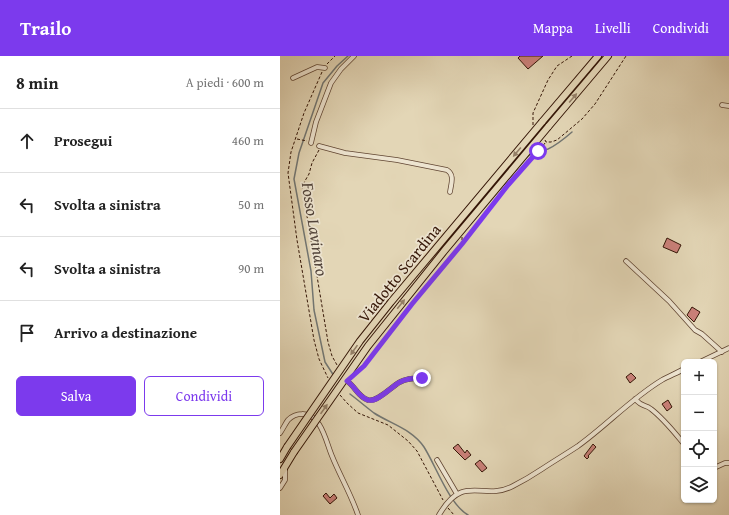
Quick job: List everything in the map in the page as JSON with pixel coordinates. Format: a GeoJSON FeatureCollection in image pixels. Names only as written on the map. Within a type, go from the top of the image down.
{"type":"FeatureCollection","features":[{"type":"Feature","properties":{"kind":"highway","name":"Viadotto Scardina"},"geometry":{"type":"LineString","coordinates":[[280,459],[329,385],[373,325],[434,250],[598,56]]}},
{"type":"Feature","properties":{"kind":"highway","name":"Viadotto Scardina"},"geometry":{"type":"LineString","coordinates":[[280,475],[294,452],[372,341],[445,250],[608,56]]}},
{"type":"Feature","properties":{"kind":"street"},"geometry":{"type":"LineString","coordinates":[[309,142],[331,83],[341,69],[354,56]]}},
{"type":"Feature","properties":{"kind":"street"},"geometry":{"type":"LineString","coordinates":[[293,78],[317,68],[325,68]]}},
{"type":"Feature","properties":{"kind":"street"},"geometry":{"type":"LineString","coordinates":[[722,105],[729,106]]}},
{"type":"Feature","properties":{"kind":"street"},"geometry":{"type":"LineString","coordinates":[[319,146],[345,153],[397,160],[447,170],[451,172],[452,176],[450,192]]}},
{"type":"Feature","properties":{"kind":"street"},"geometry":{"type":"LineString","coordinates":[[626,261],[669,301],[695,330],[702,334],[722,352]]}},
{"type":"Feature","properties":{"kind":"street"},"geometry":{"type":"LineString","coordinates":[[707,359],[729,348]]}},
{"type":"Feature","properties":{"kind":"street"},"geometry":{"type":"LineString","coordinates":[[439,515],[456,495],[463,491],[492,491],[512,487],[578,446],[635,399],[664,378],[681,370]]}},
{"type":"Feature","properties":{"kind":"street"},"geometry":{"type":"LineString","coordinates":[[347,381],[351,383],[356,391],[370,401],[377,398],[402,380],[422,378]]}},
{"type":"Feature","properties":{"kind":"street"},"geometry":{"type":"LineString","coordinates":[[635,399],[641,405],[649,407],[666,423],[681,440]]}},
{"type":"Feature","properties":{"kind":"street"},"geometry":{"type":"LineString","coordinates":[[280,433],[289,419],[295,415],[305,414],[317,420],[355,504],[358,515]]}},
{"type":"Feature","properties":{"kind":"street"},"geometry":{"type":"LineString","coordinates":[[437,460],[456,495]]}},
{"type":"Feature","properties":{"kind":"street"},"geometry":{"type":"LineString","coordinates":[[716,467],[729,463]]}},
{"type":"Feature","properties":{"kind":"street"},"geometry":{"type":"LineString","coordinates":[[280,488],[285,480],[285,467]]}},
{"type":"Feature","properties":{"kind":"path"},"geometry":{"type":"LineString","coordinates":[[330,382],[319,358],[314,340],[288,181],[291,152],[309,100],[320,74],[335,56]]}},
{"type":"Feature","properties":{"kind":"path"},"geometry":{"type":"LineString","coordinates":[[296,138],[309,142]]}},
{"type":"Feature","properties":{"kind":"path"},"geometry":{"type":"LineString","coordinates":[[347,381],[364,366],[508,185],[546,142]]}},
{"type":"Feature","properties":{"kind":"path"},"geometry":{"type":"LineString","coordinates":[[319,146],[319,150],[312,163],[309,174],[302,186],[314,250],[328,342],[332,356],[340,369]]}},
{"type":"Feature","properties":{"kind":"path"},"geometry":{"type":"LineString","coordinates":[[337,391],[346,403],[358,412],[388,425],[413,446],[454,515]]}},
{"type":"Feature","properties":{"kind":"building"},"geometry":{"type":"Polygon","coordinates":[[[520,56],[543,56],[528,69],[518,58],[520,56]]]}},
{"type":"Feature","properties":{"kind":"building"},"geometry":{"type":"Polygon","coordinates":[[[667,238],[681,245],[677,253],[663,247],[667,238]]]}},
{"type":"Feature","properties":{"kind":"building"},"geometry":{"type":"Polygon","coordinates":[[[692,307],[700,312],[694,322],[687,315],[692,307]]]}},
{"type":"Feature","properties":{"kind":"building"},"geometry":{"type":"Polygon","coordinates":[[[631,373],[636,378],[630,383],[626,377],[631,373]]]}},
{"type":"Feature","properties":{"kind":"building"},"geometry":{"type":"Polygon","coordinates":[[[668,400],[672,407],[667,411],[662,404],[668,400]]]}},
{"type":"Feature","properties":{"kind":"building"},"geometry":{"type":"Polygon","coordinates":[[[458,444],[465,453],[467,450],[471,455],[465,460],[453,448],[458,444]]]}},
{"type":"Feature","properties":{"kind":"building"},"geometry":{"type":"Polygon","coordinates":[[[593,444],[596,447],[587,459],[584,456],[593,444]]]}},
{"type":"Feature","properties":{"kind":"building"},"geometry":{"type":"Polygon","coordinates":[[[480,460],[487,468],[482,472],[475,464],[480,460]]]}},
{"type":"Feature","properties":{"kind":"building"},"geometry":{"type":"Polygon","coordinates":[[[326,493],[330,498],[334,494],[337,498],[330,504],[323,496],[326,493]]]}},
{"type":"Feature","properties":{"kind":"waterway","name":"Fosso Lavinaro"},"geometry":{"type":"LineString","coordinates":[[334,376],[325,362],[314,310],[311,271],[294,179],[299,153],[323,83],[337,66],[348,56]]}},
{"type":"Feature","properties":{"kind":"waterway"},"geometry":{"type":"LineString","coordinates":[[484,208],[527,157],[551,147],[572,132]]}},
{"type":"Feature","properties":{"kind":"waterway","name":"Fosso Lavinaro"},"geometry":{"type":"LineString","coordinates":[[350,394],[374,413],[407,431],[419,441],[429,455],[449,494],[461,510],[468,515]]}},
{"type":"Feature","properties":{"kind":"route"},"geometry":{"type":"LineString","coordinates":[[422,378],[402,380],[375,400],[370,401],[356,391],[351,383],[347,381],[364,366],[508,185],[538,151]]}}]}
